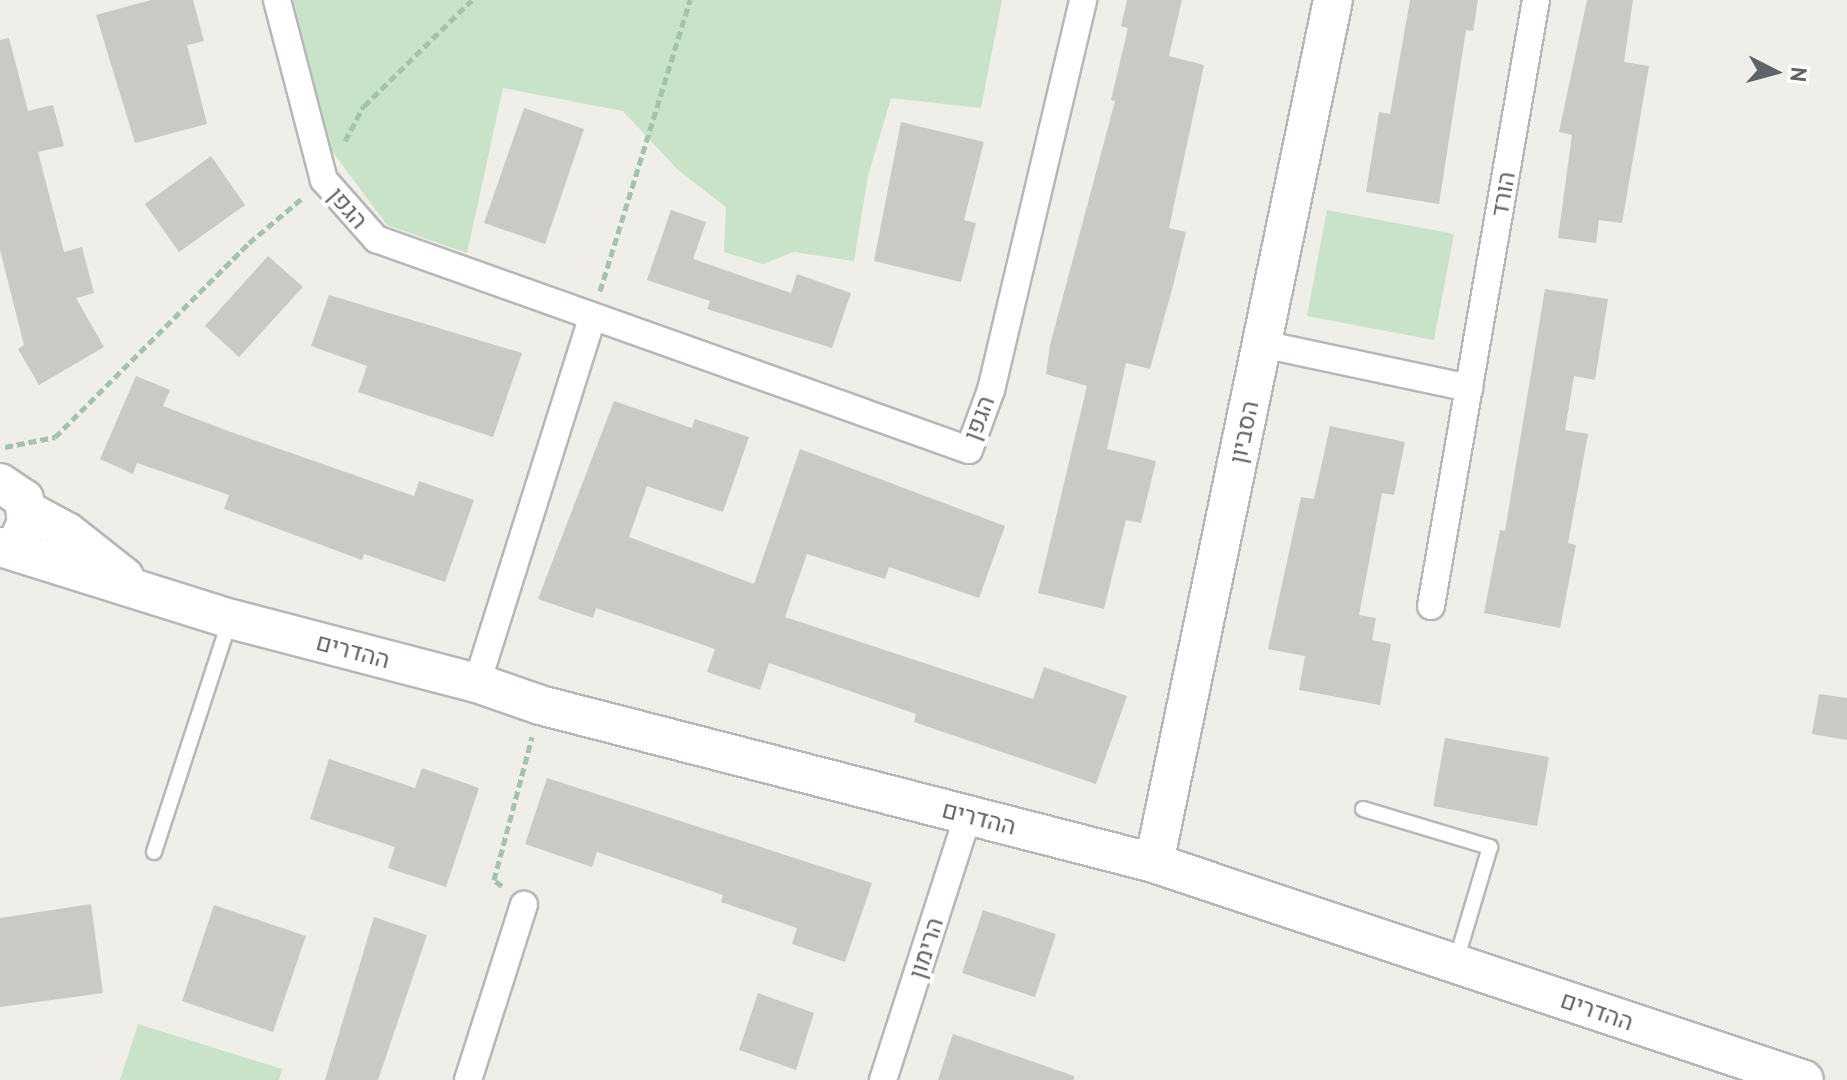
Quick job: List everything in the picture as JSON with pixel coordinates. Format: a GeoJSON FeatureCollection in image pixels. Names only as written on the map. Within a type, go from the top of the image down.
{"type":"FeatureCollection","features":[{"type":"Feature","properties":{"kind":"main road","name":"הסביון"},"geometry":{"type":"LineString","coordinates":[[1154,863],[1333,0]]}},
{"type":"Feature","properties":{"kind":"main road","name":"ההדרים"},"geometry":{"type":"LineString","coordinates":[[0,483],[16,490],[28,511],[67,532],[142,591]]}},
{"type":"Feature","properties":{"kind":"main road"},"geometry":{"type":"LineString","coordinates":[[1,547],[21,534],[28,511]]}},
{"type":"Feature","properties":{"kind":"main road","name":"ההדרים"},"geometry":{"type":"LineString","coordinates":[[1,547],[231,619],[477,683],[540,705],[1154,863],[1804,1080]]}},
{"type":"Feature","properties":{"kind":"street","name":"הגפן"},"geometry":{"type":"LineString","coordinates":[[277,0],[324,180],[376,239],[969,450],[991,390],[1083,0]]}},
{"type":"Feature","properties":{"kind":"street","name":"הורד"},"geometry":{"type":"LineString","coordinates":[[1431,606],[1536,0]]}},
{"type":"Feature","properties":{"kind":"street"},"geometry":{"type":"LineString","coordinates":[[477,683],[592,318]]}},
{"type":"Feature","properties":{"kind":"street"},"geometry":{"type":"LineString","coordinates":[[1262,344],[1469,388]]}},
{"type":"Feature","properties":{"kind":"street","name":"הרימון"},"geometry":{"type":"LineString","coordinates":[[883,1080],[968,816]]}},
{"type":"Feature","properties":{"kind":"street"},"geometry":{"type":"LineString","coordinates":[[468,1080],[524,905]]}},
{"type":"Feature","properties":{"kind":"lane"},"geometry":{"type":"LineString","coordinates":[[154,852],[231,619]]}},
{"type":"Feature","properties":{"kind":"lane"},"geometry":{"type":"LineString","coordinates":[[1363,809],[1490,847],[1455,963]]}},
{"type":"Feature","properties":{"kind":"path"},"geometry":{"type":"LineString","coordinates":[[0,448],[55,437],[249,243],[324,180],[364,106],[472,0]]}},
{"type":"Feature","properties":{"kind":"path"},"geometry":{"type":"LineString","coordinates":[[592,318],[690,0]]}},
{"type":"Feature","properties":{"kind":"path"},"geometry":{"type":"LineString","coordinates":[[524,905],[494,880],[540,705]]}},
{"type":"Feature","properties":{"kind":"green space"},"geometry":{"type":"Polygon","coordinates":[[[293,0],[1002,0],[981,108],[891,98],[868,176],[854,261],[794,252],[763,264],[724,252],[726,207],[677,169],[623,111],[503,88],[467,253],[387,225],[332,151],[293,0]]]}},
{"type":"Feature","properties":{"kind":"green space"},"geometry":{"type":"Polygon","coordinates":[[[1327,210],[1454,234],[1434,340],[1307,316],[1327,210]]]}},
{"type":"Feature","properties":{"kind":"green space"},"geometry":{"type":"Polygon","coordinates":[[[138,1024],[282,1069],[279,1080],[120,1080],[138,1024]]]}},
{"type":"Feature","properties":{"kind":"building"},"geometry":{"type":"Polygon","coordinates":[[[151,0],[193,0],[204,41],[187,45],[207,124],[135,143],[96,15],[151,0]]]}},
{"type":"Feature","properties":{"kind":"building"},"geometry":{"type":"Polygon","coordinates":[[[1127,0],[1182,0],[1169,56],[1204,65],[1169,228],[1186,232],[1174,282],[1150,369],[1126,363],[1107,449],[1156,461],[1141,523],[1126,520],[1104,609],[1038,593],[1087,386],[1046,374],[1050,345],[1115,101],[1111,100],[1128,28],[1121,26],[1127,0]]]}},
{"type":"Feature","properties":{"kind":"building"},"geometry":{"type":"Polygon","coordinates":[[[1410,0],[1478,0],[1473,31],[1466,30],[1439,204],[1366,192],[1379,112],[1390,114],[1410,0]]]}},
{"type":"Feature","properties":{"kind":"building"},"geometry":{"type":"Polygon","coordinates":[[[1587,0],[1633,0],[1624,62],[1649,66],[1622,223],[1599,220],[1596,243],[1558,238],[1572,135],[1559,132],[1587,0]]]}},
{"type":"Feature","properties":{"kind":"building"},"geometry":{"type":"Polygon","coordinates":[[[9,38],[28,111],[53,105],[64,146],[38,152],[64,252],[82,247],[94,293],[76,298],[104,347],[39,385],[18,349],[24,345],[0,250],[0,40],[9,38]]]}},
{"type":"Feature","properties":{"kind":"building"},"geometry":{"type":"Polygon","coordinates":[[[524,108],[584,129],[545,244],[484,223],[524,108]]]}},
{"type":"Feature","properties":{"kind":"building"},"geometry":{"type":"Polygon","coordinates":[[[901,122],[984,142],[964,220],[976,223],[961,282],[874,261],[901,122]]]}},
{"type":"Feature","properties":{"kind":"building"},"geometry":{"type":"Polygon","coordinates":[[[211,156],[245,205],[179,252],[145,204],[211,156]]]}},
{"type":"Feature","properties":{"kind":"building"},"geometry":{"type":"Polygon","coordinates":[[[671,210],[706,222],[693,259],[791,293],[797,274],[851,293],[832,348],[707,309],[710,301],[647,280],[671,210]]]}},
{"type":"Feature","properties":{"kind":"building"},"geometry":{"type":"Polygon","coordinates":[[[268,256],[303,287],[239,357],[205,326],[268,256]]]}},
{"type":"Feature","properties":{"kind":"building"},"geometry":{"type":"Polygon","coordinates":[[[1545,289],[1608,299],[1595,380],[1574,376],[1565,430],[1588,434],[1568,543],[1576,545],[1560,628],[1484,613],[1500,530],[1505,531],[1545,289]]]}},
{"type":"Feature","properties":{"kind":"building"},"geometry":{"type":"Polygon","coordinates":[[[329,295],[522,353],[493,437],[358,392],[367,366],[311,346],[329,295]]]}},
{"type":"Feature","properties":{"kind":"building"},"geometry":{"type":"Polygon","coordinates":[[[136,376],[170,390],[163,406],[228,431],[414,496],[419,481],[474,500],[445,582],[364,554],[362,560],[224,509],[229,495],[137,463],[133,474],[100,459],[136,376]]]}},
{"type":"Feature","properties":{"kind":"building"},"geometry":{"type":"Polygon","coordinates":[[[614,401],[692,428],[695,419],[749,437],[723,512],[647,486],[629,537],[754,584],[800,449],[1005,526],[979,598],[889,567],[885,579],[807,554],[785,617],[1033,699],[1044,667],[1127,696],[1096,784],[914,722],[916,714],[769,663],[760,690],[707,672],[715,649],[596,608],[593,618],[538,599],[614,401]]]}},
{"type":"Feature","properties":{"kind":"building"},"geometry":{"type":"Polygon","coordinates":[[[1330,426],[1405,442],[1394,495],[1382,493],[1359,615],[1376,618],[1372,640],[1391,644],[1380,705],[1299,690],[1305,656],[1268,649],[1301,497],[1314,499],[1330,426]]]}},
{"type":"Feature","properties":{"kind":"building"},"geometry":{"type":"Polygon","coordinates":[[[1819,694],[1847,698],[1847,740],[1812,734],[1819,694]]]}},
{"type":"Feature","properties":{"kind":"building"},"geometry":{"type":"Polygon","coordinates":[[[1445,738],[1549,757],[1537,826],[1433,806],[1445,738]]]}},
{"type":"Feature","properties":{"kind":"building"},"geometry":{"type":"Polygon","coordinates":[[[329,759],[415,788],[422,768],[479,788],[446,887],[388,868],[395,847],[310,819],[329,759]]]}},
{"type":"Feature","properties":{"kind":"building"},"geometry":{"type":"Polygon","coordinates":[[[547,778],[872,883],[845,962],[792,944],[797,928],[721,902],[723,895],[597,852],[592,867],[525,844],[547,778]]]}},
{"type":"Feature","properties":{"kind":"building"},"geometry":{"type":"Polygon","coordinates":[[[91,904],[103,993],[0,1007],[0,918],[91,904]]]}},
{"type":"Feature","properties":{"kind":"building"},"geometry":{"type":"Polygon","coordinates":[[[214,905],[306,936],[273,1032],[182,1001],[214,905]]]}},
{"type":"Feature","properties":{"kind":"building"},"geometry":{"type":"Polygon","coordinates":[[[983,910],[1056,934],[1035,997],[962,973],[983,910]]]}},
{"type":"Feature","properties":{"kind":"building"},"geometry":{"type":"Polygon","coordinates":[[[374,917],[427,935],[378,1080],[325,1080],[374,917]]]}},
{"type":"Feature","properties":{"kind":"building"},"geometry":{"type":"Polygon","coordinates":[[[758,993],[814,1013],[796,1070],[739,1050],[758,993]]]}},
{"type":"Feature","properties":{"kind":"building"},"geometry":{"type":"Polygon","coordinates":[[[953,1034],[1074,1076],[1074,1080],[938,1080],[953,1034]]]}}]}
